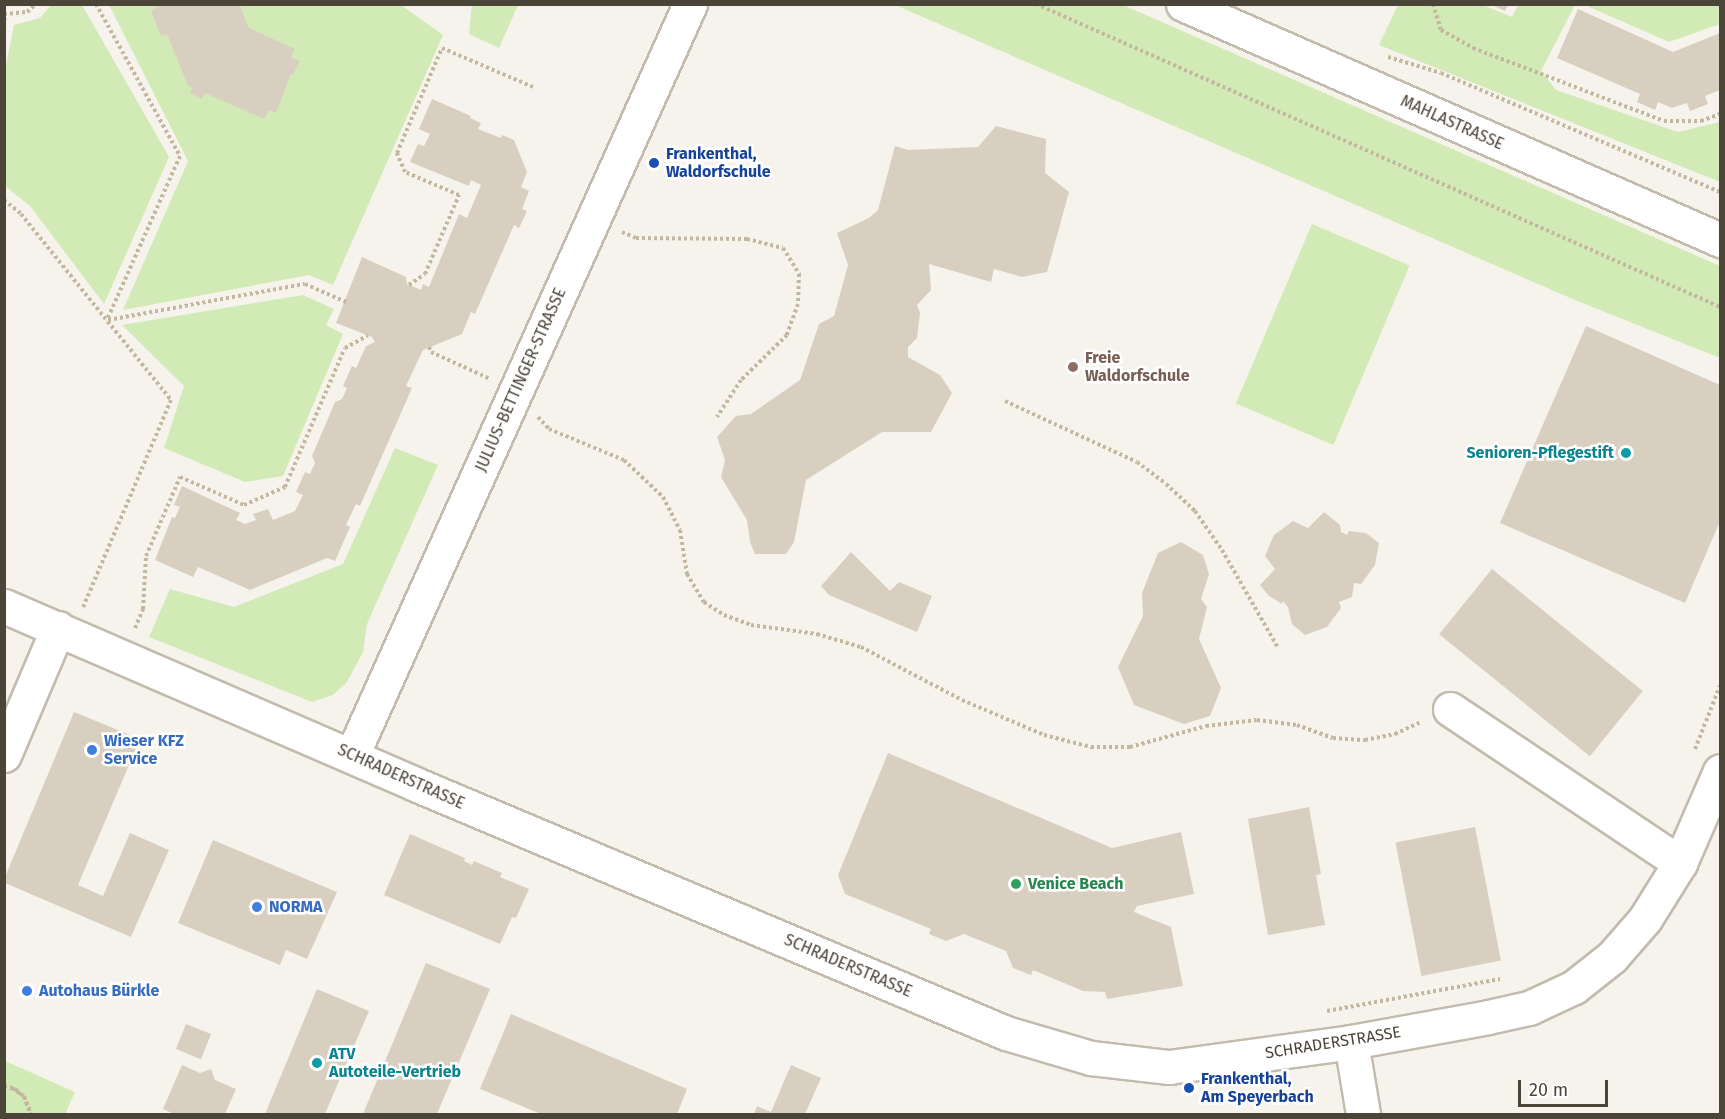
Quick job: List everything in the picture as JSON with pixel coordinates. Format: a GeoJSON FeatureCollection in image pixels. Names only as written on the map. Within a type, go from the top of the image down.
{"type":"FeatureCollection","features":[{"type":"Feature","properties":{"kind":"street","name":"JULIUS-BETTINGER-STRASSE"},"geometry":{"type":"LineString","coordinates":[[352,755],[690,4]]}},
{"type":"Feature","properties":{"kind":"street","name":"MAHLASTRASSE"},"geometry":{"type":"LineString","coordinates":[[1183,4],[1720,240]]}},
{"type":"Feature","properties":{"kind":"street","name":"SCHRADERSTRASSE"},"geometry":{"type":"LineString","coordinates":[[4,606],[1006,1033],[1080,1055],[1169,1067],[1351,1042],[1529,1008],[1574,987],[1612,957],[1645,919],[1680,862],[1720,771]]}},
{"type":"Feature","properties":{"kind":"street"},"geometry":{"type":"LineString","coordinates":[[4,755],[65,631]]}},
{"type":"Feature","properties":{"kind":"street"},"geometry":{"type":"LineString","coordinates":[[1450,709],[1680,862]]}},
{"type":"Feature","properties":{"kind":"street"},"geometry":{"type":"LineString","coordinates":[[1351,1042],[1363,1114]]}},
{"type":"Feature","properties":{"kind":"path"},"geometry":{"type":"LineString","coordinates":[[4,27],[5,14],[27,12],[36,4]]}},
{"type":"Feature","properties":{"kind":"path"},"geometry":{"type":"LineString","coordinates":[[96,4],[180,156],[107,320]]}},
{"type":"Feature","properties":{"kind":"path"},"geometry":{"type":"LineString","coordinates":[[1036,4],[1720,307]]}},
{"type":"Feature","properties":{"kind":"path"},"geometry":{"type":"LineString","coordinates":[[1433,4],[1441,30],[1473,48],[1664,121],[1701,121],[1720,114]]}},
{"type":"Feature","properties":{"kind":"path"},"geometry":{"type":"LineString","coordinates":[[409,285],[425,274],[459,195],[405,172],[396,153],[442,48],[533,87]]}},
{"type":"Feature","properties":{"kind":"path"},"geometry":{"type":"LineString","coordinates":[[1381,54],[1441,73],[1720,192]]}},
{"type":"Feature","properties":{"kind":"path"},"geometry":{"type":"LineString","coordinates":[[4,200],[21,214],[171,400],[65,631]]}},
{"type":"Feature","properties":{"kind":"path"},"geometry":{"type":"LineString","coordinates":[[594,219],[636,238],[747,239],[783,248],[799,274],[798,303],[787,335],[741,380],[717,417]]}},
{"type":"Feature","properties":{"kind":"path"},"geometry":{"type":"LineString","coordinates":[[107,320],[305,284],[346,302]]}},
{"type":"Feature","properties":{"kind":"path"},"geometry":{"type":"LineString","coordinates":[[123,657],[143,609],[146,556],[180,477],[244,505],[285,488],[345,348],[368,335]]}},
{"type":"Feature","properties":{"kind":"path"},"geometry":{"type":"LineString","coordinates":[[429,347],[431,352],[516,391],[549,429],[624,460],[663,497],[680,531],[687,573],[704,602],[724,615],[752,625],[817,634],[861,647],[962,700],[1044,735],[1091,747],[1130,747],[1206,726],[1257,720],[1297,725],[1333,738],[1365,740],[1395,734],[1450,709]]}},
{"type":"Feature","properties":{"kind":"path"},"geometry":{"type":"LineString","coordinates":[[1005,401],[1137,462],[1166,484],[1195,511],[1222,550],[1277,646]]}},
{"type":"Feature","properties":{"kind":"path"},"geometry":{"type":"LineString","coordinates":[[1695,750],[1720,686]]}},
{"type":"Feature","properties":{"kind":"path"},"geometry":{"type":"LineString","coordinates":[[1318,1012],[1502,979]]}},
{"type":"Feature","properties":{"kind":"path"},"geometry":{"type":"LineString","coordinates":[[4,1086],[24,1096],[30,1106],[31,1114]]}},
{"type":"Feature","properties":{"kind":"green space"},"geometry":{"type":"Polygon","coordinates":[[[472,4],[518,5],[499,48],[469,34],[472,4]]]}},
{"type":"Feature","properties":{"kind":"green space"},"geometry":{"type":"Polygon","coordinates":[[[51,5],[82,5],[169,157],[104,304],[30,206],[5,186],[5,70],[14,25],[40,18],[51,5]]]}},
{"type":"Feature","properties":{"kind":"green space"},"geometry":{"type":"Polygon","coordinates":[[[109,5],[401,5],[443,35],[333,285],[309,275],[123,310],[188,161],[109,5]]]}},
{"type":"Feature","properties":{"kind":"green space"},"geometry":{"type":"Polygon","coordinates":[[[895,5],[1123,5],[1720,266],[1720,358],[1575,300],[895,5]]]}},
{"type":"Feature","properties":{"kind":"green space"},"geometry":{"type":"Polygon","coordinates":[[[1398,5],[1483,5],[1512,17],[1518,5],[1575,5],[1541,71],[1556,90],[1678,132],[1720,122],[1720,182],[1379,45],[1398,5]]]}},
{"type":"Feature","properties":{"kind":"green space"},"geometry":{"type":"Polygon","coordinates":[[[1585,5],[1720,5],[1720,24],[1669,42],[1585,5]]]}},
{"type":"Feature","properties":{"kind":"green space"},"geometry":{"type":"Polygon","coordinates":[[[1312,224],[1410,265],[1333,445],[1236,403],[1312,224]]]}},
{"type":"Feature","properties":{"kind":"green space"},"geometry":{"type":"Polygon","coordinates":[[[303,295],[334,309],[326,325],[343,334],[283,476],[245,482],[164,448],[184,386],[122,325],[303,295]]]}},
{"type":"Feature","properties":{"kind":"green space"},"geometry":{"type":"Polygon","coordinates":[[[395,448],[438,465],[367,624],[363,652],[347,682],[333,695],[312,702],[149,637],[170,589],[234,607],[343,564],[395,448]]]}},
{"type":"Feature","properties":{"kind":"green space"},"geometry":{"type":"Polygon","coordinates":[[[5,1061],[75,1092],[65,1114],[5,1114],[5,1061]]]}},
{"type":"Feature","properties":{"kind":"building"},"geometry":{"type":"Polygon","coordinates":[[[155,4],[239,4],[249,28],[295,49],[291,57],[300,61],[293,75],[291,74],[276,113],[269,110],[264,119],[205,93],[202,99],[190,93],[192,88],[188,86],[167,34],[161,36],[151,11],[157,8],[155,4]]]}},
{"type":"Feature","properties":{"kind":"building"},"geometry":{"type":"Polygon","coordinates":[[[1490,4],[1509,4],[1505,11],[1490,4]]]}},
{"type":"Feature","properties":{"kind":"building"},"geometry":{"type":"Polygon","coordinates":[[[1578,9],[1673,52],[1720,33],[1720,90],[1705,96],[1708,104],[1690,111],[1687,103],[1672,108],[1658,102],[1655,110],[1637,102],[1640,94],[1557,58],[1578,9]]]}},
{"type":"Feature","properties":{"kind":"building"},"geometry":{"type":"Polygon","coordinates":[[[432,99],[471,116],[470,118],[481,123],[478,129],[501,138],[502,135],[514,140],[527,172],[521,187],[529,191],[522,209],[527,211],[519,228],[514,225],[475,314],[471,312],[462,334],[423,350],[406,386],[412,388],[360,506],[356,504],[346,525],[350,527],[335,561],[327,558],[250,590],[198,567],[193,577],[155,560],[172,517],[175,518],[180,507],[174,505],[182,486],[240,513],[236,520],[245,524],[256,520],[253,514],[268,509],[273,520],[295,511],[303,495],[296,492],[305,472],[310,474],[315,463],[312,456],[335,402],[342,399],[347,388],[343,386],[352,366],[356,368],[366,346],[375,342],[372,337],[336,323],[362,257],[406,277],[407,284],[421,290],[423,284],[429,287],[459,214],[467,218],[481,185],[471,180],[469,186],[410,162],[418,144],[424,146],[430,134],[419,129],[432,99]]]}},
{"type":"Feature","properties":{"kind":"building"},"geometry":{"type":"Polygon","coordinates":[[[996,126],[1046,139],[1045,173],[1069,192],[1047,272],[1022,277],[994,269],[991,282],[929,264],[931,290],[917,305],[920,313],[917,338],[908,347],[908,357],[940,375],[952,393],[931,432],[882,432],[806,480],[794,542],[786,554],[755,554],[750,542],[747,520],[721,477],[725,460],[717,437],[736,416],[751,414],[800,380],[819,324],[834,316],[848,265],[837,233],[869,218],[878,210],[895,146],[908,150],[978,147],[996,126]]]}},
{"type":"Feature","properties":{"kind":"building","name":"Senioren-Pflegestift"},"geometry":{"type":"Polygon","coordinates":[[[1586,326],[1720,385],[1720,521],[1685,603],[1500,523],[1586,326]]]}},
{"type":"Feature","properties":{"kind":"building"},"geometry":{"type":"Polygon","coordinates":[[[1324,512],[1340,525],[1341,532],[1347,535],[1349,531],[1366,533],[1379,543],[1375,565],[1361,584],[1354,583],[1352,597],[1339,602],[1341,608],[1327,627],[1305,635],[1292,624],[1288,607],[1283,601],[1282,604],[1269,596],[1260,585],[1275,569],[1265,556],[1274,535],[1293,521],[1308,528],[1324,512]]]}},
{"type":"Feature","properties":{"kind":"building"},"geometry":{"type":"Polygon","coordinates":[[[1181,542],[1203,555],[1209,574],[1201,599],[1207,607],[1199,639],[1221,688],[1210,716],[1184,724],[1134,705],[1118,667],[1143,616],[1142,593],[1158,553],[1181,542]]]}},
{"type":"Feature","properties":{"kind":"building"},"geometry":{"type":"Polygon","coordinates":[[[851,552],[890,591],[899,582],[932,596],[917,632],[829,595],[821,586],[851,552]]]}},
{"type":"Feature","properties":{"kind":"building"},"geometry":{"type":"Polygon","coordinates":[[[1492,569],[1643,691],[1590,756],[1439,634],[1492,569]]]}},
{"type":"Feature","properties":{"kind":"building"},"geometry":{"type":"Polygon","coordinates":[[[74,712],[140,739],[78,885],[103,896],[130,833],[169,850],[131,937],[5,883],[5,877],[74,712]]]}},
{"type":"Feature","properties":{"kind":"building","name":"Venice Beach"},"geometry":{"type":"Polygon","coordinates":[[[888,753],[1112,848],[1181,832],[1194,894],[1137,906],[1134,912],[1171,927],[1183,986],[1107,999],[1105,992],[1083,991],[1033,970],[1031,975],[1013,968],[1006,951],[964,934],[946,941],[929,934],[931,929],[845,894],[838,875],[888,753]]]}},
{"type":"Feature","properties":{"kind":"building"},"geometry":{"type":"Polygon","coordinates":[[[1309,807],[1321,874],[1316,875],[1325,925],[1268,935],[1248,819],[1309,807]]]}},
{"type":"Feature","properties":{"kind":"building"},"geometry":{"type":"Polygon","coordinates":[[[1475,827],[1501,961],[1421,976],[1395,842],[1475,827]]]}},
{"type":"Feature","properties":{"kind":"building"},"geometry":{"type":"Polygon","coordinates":[[[410,834],[465,858],[464,861],[472,865],[474,861],[502,873],[500,877],[529,889],[516,918],[512,917],[500,944],[384,895],[410,834]]]}},
{"type":"Feature","properties":{"kind":"building","name":"NORMA"},"geometry":{"type":"Polygon","coordinates":[[[213,840],[337,892],[307,959],[286,950],[280,965],[178,923],[213,840]]]}},
{"type":"Feature","properties":{"kind":"building"},"geometry":{"type":"Polygon","coordinates":[[[426,963],[490,989],[437,1114],[363,1114],[426,963]]]}},
{"type":"Feature","properties":{"kind":"building","name":"ATV Autoteile-Vertrieb"},"geometry":{"type":"Polygon","coordinates":[[[317,989],[369,1011],[325,1114],[265,1114],[317,989]]]}},
{"type":"Feature","properties":{"kind":"building"},"geometry":{"type":"Polygon","coordinates":[[[511,1014],[687,1089],[677,1114],[541,1114],[480,1089],[511,1014]]]}},
{"type":"Feature","properties":{"kind":"building"},"geometry":{"type":"Polygon","coordinates":[[[186,1024],[211,1034],[201,1059],[176,1049],[186,1024]]]}},
{"type":"Feature","properties":{"kind":"building"},"geometry":{"type":"Polygon","coordinates":[[[182,1065],[200,1073],[211,1069],[215,1080],[236,1089],[225,1114],[174,1114],[163,1109],[182,1065]]]}},
{"type":"Feature","properties":{"kind":"building"},"geometry":{"type":"Polygon","coordinates":[[[791,1065],[821,1078],[805,1114],[754,1114],[757,1106],[771,1112],[791,1065]]]}},
{"type":"Feature","properties":{"kind":"place","name":"Frankenthal, Waldorfschule"},"geometry":{"type":"Point","coordinates":[654,163]}},
{"type":"Feature","properties":{"kind":"place","name":"Freie Waldorfschule"},"geometry":{"type":"Point","coordinates":[1073,367]}},
{"type":"Feature","properties":{"kind":"place","name":"Senioren-Pflegestift"},"geometry":{"type":"Point","coordinates":[1626,453]}},
{"type":"Feature","properties":{"kind":"place","name":"Wieser KFZ Service"},"geometry":{"type":"Point","coordinates":[92,750]}},
{"type":"Feature","properties":{"kind":"place","name":"Venice Beach"},"geometry":{"type":"Point","coordinates":[1016,884]}},
{"type":"Feature","properties":{"kind":"place","name":"NORMA"},"geometry":{"type":"Point","coordinates":[257,907]}},
{"type":"Feature","properties":{"kind":"place","name":"Autohaus Bürkle"},"geometry":{"type":"Point","coordinates":[27,991]}},
{"type":"Feature","properties":{"kind":"place","name":"ATV Autoteile-Vertrieb"},"geometry":{"type":"Point","coordinates":[317,1063]}},
{"type":"Feature","properties":{"kind":"place","name":"Frankenthal, Am Speyerbach"},"geometry":{"type":"Point","coordinates":[1189,1088]}}]}
